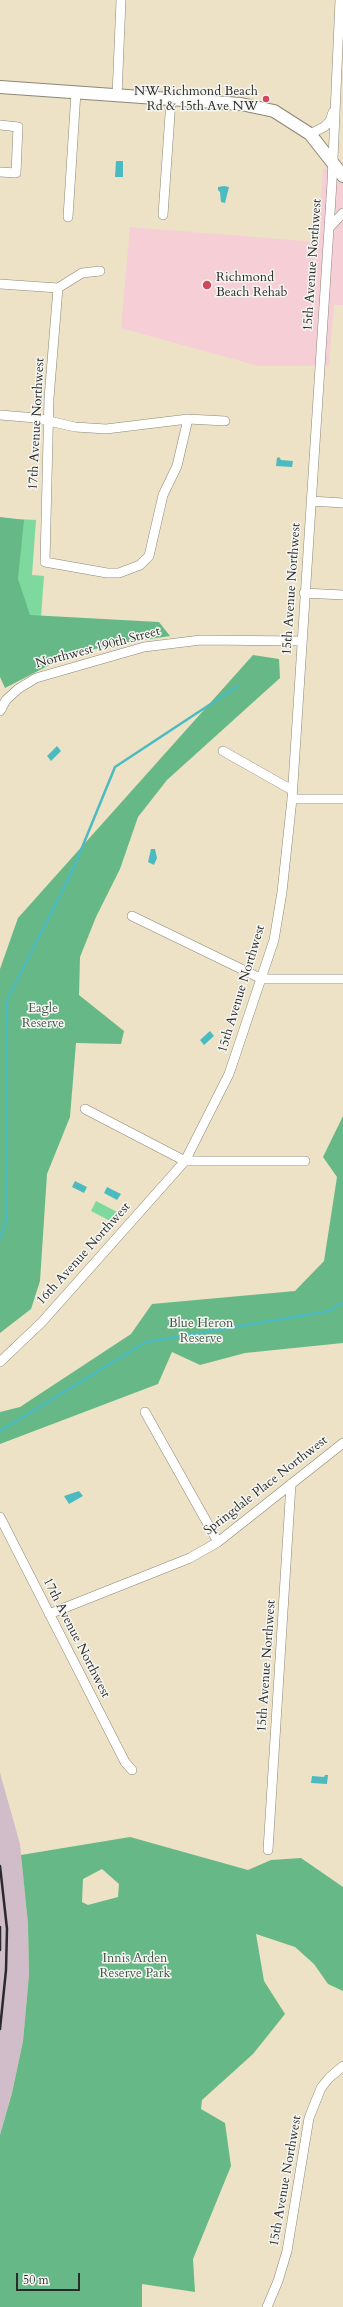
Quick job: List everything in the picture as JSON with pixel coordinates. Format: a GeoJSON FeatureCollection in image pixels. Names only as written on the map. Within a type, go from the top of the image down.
{"type":"FeatureCollection","features":[{"type":"Feature","properties":{"kind":"main road"},"geometry":{"type":"LineString","coordinates":[[0,87],[241,104],[274,111],[310,134],[343,176]]}},
{"type":"Feature","properties":{"kind":"street"},"geometry":{"type":"LineString","coordinates":[[117,96],[120,0]]}},
{"type":"Feature","properties":{"kind":"street","name":"15th Avenue Northwest"},"geometry":{"type":"LineString","coordinates":[[185,1161],[229,1074],[274,940],[282,892],[292,794],[304,593],[338,106],[340,0]]}},
{"type":"Feature","properties":{"kind":"street"},"geometry":{"type":"LineString","coordinates":[[68,217],[76,92]]}},
{"type":"Feature","properties":{"kind":"street"},"geometry":{"type":"LineString","coordinates":[[163,215],[171,100]]}},
{"type":"Feature","properties":{"kind":"street"},"geometry":{"type":"LineString","coordinates":[[310,134],[330,121],[338,106]]}},
{"type":"Feature","properties":{"kind":"street"},"geometry":{"type":"LineString","coordinates":[[0,126],[18,127],[16,173],[0,172]]}},
{"type":"Feature","properties":{"kind":"street"},"geometry":{"type":"LineString","coordinates":[[329,228],[343,213]]}},
{"type":"Feature","properties":{"kind":"street"},"geometry":{"type":"LineString","coordinates":[[0,284],[58,288],[82,273],[100,271]]}},
{"type":"Feature","properties":{"kind":"street","name":"17th Avenue Northwest"},"geometry":{"type":"LineString","coordinates":[[58,288],[49,420],[45,562],[119,573],[140,565],[149,556],[163,494],[177,466],[188,419]]}},
{"type":"Feature","properties":{"kind":"street"},"geometry":{"type":"LineString","coordinates":[[0,415],[49,420],[64,426],[106,429],[188,419],[225,421]]}},
{"type":"Feature","properties":{"kind":"street"},"geometry":{"type":"LineString","coordinates":[[311,501],[343,503]]}},
{"type":"Feature","properties":{"kind":"street"},"geometry":{"type":"LineString","coordinates":[[304,593],[343,595]]}},
{"type":"Feature","properties":{"kind":"street","name":"Northwest 190th Street"},"geometry":{"type":"LineString","coordinates":[[0,711],[6,700],[18,689],[36,678],[144,647],[201,640],[301,641]]}},
{"type":"Feature","properties":{"kind":"street"},"geometry":{"type":"LineString","coordinates":[[223,751],[292,794],[343,799]]}},
{"type":"Feature","properties":{"kind":"street"},"geometry":{"type":"LineString","coordinates":[[132,916],[262,979],[343,979]]}},
{"type":"Feature","properties":{"kind":"street"},"geometry":{"type":"LineString","coordinates":[[85,1109],[185,1161],[305,1161]]}},
{"type":"Feature","properties":{"kind":"street","name":"16th Avenue Northwest"},"geometry":{"type":"LineString","coordinates":[[0,1362],[42,1322],[185,1161]]}},
{"type":"Feature","properties":{"kind":"street"},"geometry":{"type":"LineString","coordinates":[[145,1412],[218,1542]]}},
{"type":"Feature","properties":{"kind":"street","name":"Springdale Place Northwest"},"geometry":{"type":"LineString","coordinates":[[49,1614],[190,1558],[218,1542],[343,1443]]}},
{"type":"Feature","properties":{"kind":"street","name":"15th Avenue Northwest"},"geometry":{"type":"LineString","coordinates":[[268,1850],[291,1484]]}},
{"type":"Feature","properties":{"kind":"street","name":"17th Avenue Northwest"},"geometry":{"type":"LineString","coordinates":[[0,1516],[125,1762],[132,1770]]}},
{"type":"Feature","properties":{"kind":"street","name":"15th Avenue Northwest"},"geometry":{"type":"LineString","coordinates":[[267,2307],[278,2281],[287,2251],[309,2118],[321,2088],[329,2078],[343,2066]]}},
{"type":"Feature","properties":{"kind":"shaded area"},"geometry":{"type":"Polygon","coordinates":[[[343,164],[343,305],[334,305],[329,366],[258,366],[121,328],[130,227],[318,242],[323,169],[343,164]]]}},
{"type":"Feature","properties":{"kind":"shaded area"},"geometry":{"type":"Polygon","coordinates":[[[0,1773],[20,1844],[28,1924],[29,1975],[23,2041],[12,2093],[0,2135],[0,1773]]]}},
{"type":"Feature","properties":{"kind":"green space"},"geometry":{"type":"Polygon","coordinates":[[[0,517],[24,520],[18,579],[30,615],[159,622],[170,636],[115,644],[67,656],[5,688],[0,677],[0,517]]]}},
{"type":"Feature","properties":{"kind":"green space"},"geometry":{"type":"Polygon","coordinates":[[[0,518],[36,520],[32,575],[44,576],[41,617],[0,614],[0,518]]]}},
{"type":"Feature","properties":{"kind":"green space","name":"Eagle Reserve"},"geometry":{"type":"Polygon","coordinates":[[[253,655],[279,659],[280,678],[167,780],[138,817],[120,869],[96,917],[80,957],[79,995],[124,1031],[121,1044],[76,1043],[70,1117],[47,1174],[40,1281],[31,1309],[0,1333],[0,969],[18,918],[253,655]]]}},
{"type":"Feature","properties":{"kind":"green space","name":"Blue Heron Reserve"},"geometry":{"type":"Polygon","coordinates":[[[343,1116],[343,1343],[245,1353],[200,1365],[172,1352],[158,1384],[0,1444],[0,1412],[20,1407],[131,1334],[152,1304],[295,1291],[324,1261],[337,1177],[323,1157],[343,1116]]]}},
{"type":"Feature","properties":{"kind":"green space"},"geometry":{"type":"Polygon","coordinates":[[[96,1201],[121,1214],[116,1224],[91,1211],[96,1201]]]}},
{"type":"Feature","properties":{"kind":"green space","name":"Innis Arden Reserve Park"},"geometry":{"type":"Polygon","coordinates":[[[130,1837],[248,1870],[271,1860],[301,1858],[343,1887],[343,1991],[328,1984],[314,1964],[295,1947],[256,1934],[264,1981],[285,2014],[253,2054],[202,2100],[201,2109],[225,2123],[231,2166],[193,2259],[195,2292],[142,2284],[142,2307],[0,2307],[0,2135],[12,2093],[23,2041],[29,1975],[28,1924],[21,1855],[130,1837]],[[102,1869],[83,1879],[82,1902],[88,1905],[118,1897],[119,1884],[102,1869]]]}},
{"type":"Feature","properties":{"kind":"water"},"geometry":{"type":"Polygon","coordinates":[[[116,161],[123,161],[123,177],[115,177],[116,161]]]}},
{"type":"Feature","properties":{"kind":"water"},"geometry":{"type":"Polygon","coordinates":[[[218,187],[229,187],[225,203],[221,202],[220,192],[218,190],[218,187]]]}},
{"type":"Feature","properties":{"kind":"water"},"geometry":{"type":"Polygon","coordinates":[[[279,457],[281,460],[293,461],[292,467],[276,466],[277,458],[279,457]]]}},
{"type":"Feature","properties":{"kind":"water"},"geometry":{"type":"Polygon","coordinates":[[[57,746],[61,751],[51,761],[47,756],[57,746]]]}},
{"type":"Feature","properties":{"kind":"water"},"geometry":{"type":"Polygon","coordinates":[[[151,849],[155,849],[157,858],[154,865],[148,862],[151,849]]]}},
{"type":"Feature","properties":{"kind":"water"},"geometry":{"type":"Polygon","coordinates":[[[210,1031],[214,1036],[204,1045],[200,1040],[210,1031]]]}},
{"type":"Feature","properties":{"kind":"water"},"geometry":{"type":"Polygon","coordinates":[[[75,1181],[87,1187],[84,1193],[72,1187],[75,1181]]]}},
{"type":"Feature","properties":{"kind":"water"},"geometry":{"type":"Polygon","coordinates":[[[107,1187],[121,1194],[117,1200],[104,1193],[107,1187]]]}},
{"type":"Feature","properties":{"kind":"water"},"geometry":{"type":"Polygon","coordinates":[[[79,1491],[83,1496],[69,1504],[64,1496],[79,1491]]]}},
{"type":"Feature","properties":{"kind":"water"},"geometry":{"type":"Polygon","coordinates":[[[325,1775],[328,1775],[327,1784],[311,1783],[312,1776],[324,1777],[325,1775]]]}},
{"type":"Feature","properties":{"kind":"waterway"},"geometry":{"type":"LineString","coordinates":[[0,1238],[6,1222],[7,1000],[72,872],[115,767],[238,686]]}},
{"type":"Feature","properties":{"kind":"waterway"},"geometry":{"type":"LineString","coordinates":[[0,1431],[146,1342],[329,1311],[343,1302]]}},
{"type":"Feature","properties":{"kind":"railway"},"geometry":{"type":"LineString","coordinates":[[0,1866],[7,1929],[6,1970],[0,2029]]}},
{"type":"Feature","properties":{"kind":"railway"},"geometry":{"type":"LineString","coordinates":[[0,1927],[0,1950]]}},
{"type":"Feature","properties":{"kind":"place","name":"NW Richmond Beach Rd & 15th Ave NW"},"geometry":{"type":"Point","coordinates":[266,99]}},
{"type":"Feature","properties":{"kind":"place","name":"Richmond Beach Rehab"},"geometry":{"type":"Point","coordinates":[207,285]}}]}
